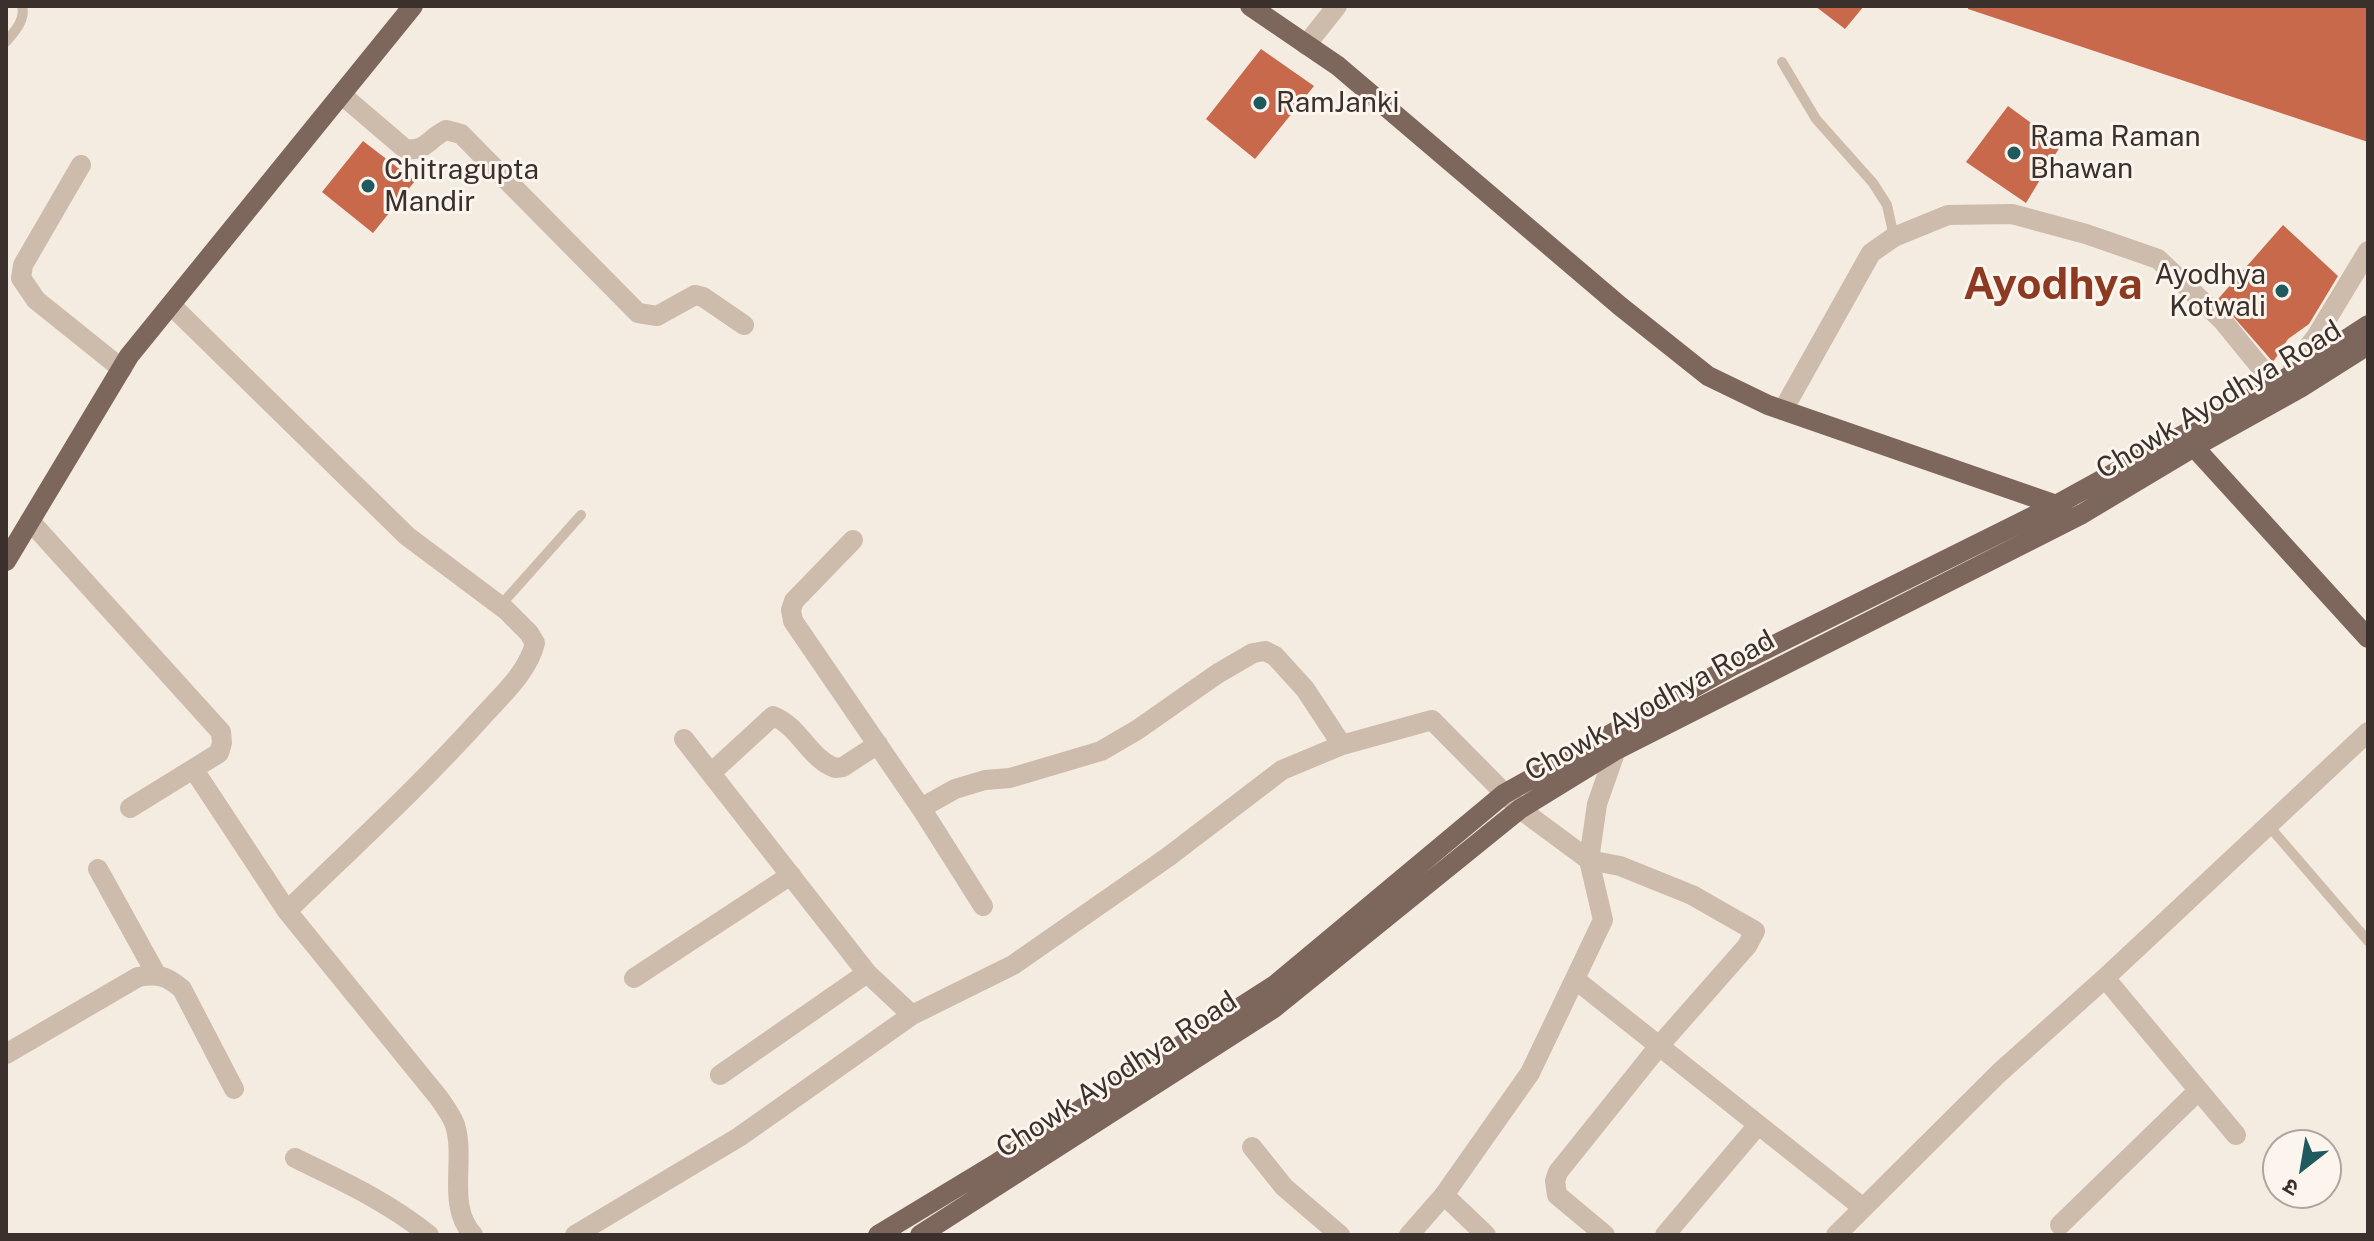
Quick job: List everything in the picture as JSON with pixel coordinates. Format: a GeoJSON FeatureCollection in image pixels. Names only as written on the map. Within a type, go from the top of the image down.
{"type":"FeatureCollection","features":[{"type":"Feature","properties":{"kind":"main road"},"geometry":{"type":"LineString","coordinates":[[6,561],[122,369],[413,6]]}},
{"type":"Feature","properties":{"kind":"main road"},"geometry":{"type":"LineString","coordinates":[[1257,9],[1338,66],[1620,306],[1708,376],[1783,410],[2082,514]]}},
{"type":"Feature","properties":{"kind":"main road"},"geometry":{"type":"LineString","coordinates":[[878,1235],[997,1163],[1275,985],[1504,794],[1732,666],[2056,505],[2288,383],[2368,325]]}},
{"type":"Feature","properties":{"kind":"main road","name":"Chowk Ayodhya Road"},"geometry":{"type":"LineString","coordinates":[[920,1235],[1274,1008],[1520,809],[1616,750],[2082,514],[2194,447],[2288,383],[2368,345]]}},
{"type":"Feature","properties":{"kind":"main road"},"geometry":{"type":"LineString","coordinates":[[2194,447],[2368,638]]}},
{"type":"Feature","properties":{"kind":"street"},"geometry":{"type":"LineString","coordinates":[[1306,45],[1337,6]]}},
{"type":"Feature","properties":{"kind":"street"},"geometry":{"type":"LineString","coordinates":[[342,95],[404,148],[413,151],[423,148],[446,130],[461,134],[638,313],[657,316],[695,295],[703,297],[744,325]]}},
{"type":"Feature","properties":{"kind":"street"},"geometry":{"type":"LineString","coordinates":[[81,165],[23,265],[21,278],[36,300],[122,369]]}},
{"type":"Feature","properties":{"kind":"street"},"geometry":{"type":"LineString","coordinates":[[1783,410],[1871,253],[1894,237],[1948,215],[2012,214],[2086,234],[2158,259],[2288,383],[2295,364],[2316,337],[2368,251]]}},
{"type":"Feature","properties":{"kind":"street"},"geometry":{"type":"LineString","coordinates":[[171,305],[407,536],[500,606],[529,633],[535,643],[521,673],[438,767],[287,911]]}},
{"type":"Feature","properties":{"kind":"street"},"geometry":{"type":"LineString","coordinates":[[30,521],[221,732],[219,753],[130,808]]}},
{"type":"Feature","properties":{"kind":"street"},"geometry":{"type":"LineString","coordinates":[[853,540],[794,601],[791,610],[793,621],[921,808],[983,906]]}},
{"type":"Feature","properties":{"kind":"street"},"geometry":{"type":"LineString","coordinates":[[921,808],[955,789],[985,780],[1010,778],[1101,751],[1137,730],[1217,674],[1253,653],[1265,651],[1275,656],[1305,689],[1342,745]]}},
{"type":"Feature","properties":{"kind":"street"},"geometry":{"type":"LineString","coordinates":[[711,773],[773,716],[788,725],[814,754],[835,768],[843,767],[878,744]]}},
{"type":"Feature","properties":{"kind":"street"},"geometry":{"type":"LineString","coordinates":[[575,1235],[739,1137],[912,1015],[1013,965],[1168,857],[1282,770],[1342,745],[1432,720],[1520,809],[1589,860],[1620,866],[1692,895],[1755,931],[1747,946],[1659,1046],[1558,1172],[1555,1181],[1557,1195],[1605,1235]]}},
{"type":"Feature","properties":{"kind":"street"},"geometry":{"type":"LineString","coordinates":[[1836,1235],[1999,1073],[2368,732]]}},
{"type":"Feature","properties":{"kind":"street"},"geometry":{"type":"LineString","coordinates":[[684,739],[867,973],[912,1015]]}},
{"type":"Feature","properties":{"kind":"street"},"geometry":{"type":"LineString","coordinates":[[1409,1235],[1444,1195],[1530,1073],[1603,920],[1589,860],[1597,804],[1616,750]]}},
{"type":"Feature","properties":{"kind":"street"},"geometry":{"type":"LineString","coordinates":[[194,770],[287,911],[439,1098],[454,1122],[458,1141],[459,1211],[473,1235]]}},
{"type":"Feature","properties":{"kind":"street"},"geometry":{"type":"LineString","coordinates":[[98,869],[156,974]]}},
{"type":"Feature","properties":{"kind":"street"},"geometry":{"type":"LineString","coordinates":[[634,978],[791,875]]}},
{"type":"Feature","properties":{"kind":"street"},"geometry":{"type":"LineString","coordinates":[[720,1075],[867,973]]}},
{"type":"Feature","properties":{"kind":"street"},"geometry":{"type":"LineString","coordinates":[[6,1054],[138,977],[156,974],[170,979],[182,989],[234,1089]]}},
{"type":"Feature","properties":{"kind":"street"},"geometry":{"type":"LineString","coordinates":[[2105,978],[2236,1135]]}},
{"type":"Feature","properties":{"kind":"street"},"geometry":{"type":"LineString","coordinates":[[1576,980],[1862,1207]]}},
{"type":"Feature","properties":{"kind":"street"},"geometry":{"type":"LineString","coordinates":[[2061,1232],[2198,1091]]}},
{"type":"Feature","properties":{"kind":"street"},"geometry":{"type":"LineString","coordinates":[[1665,1235],[1758,1125]]}},
{"type":"Feature","properties":{"kind":"street"},"geometry":{"type":"LineString","coordinates":[[1252,1147],[1284,1187],[1340,1235]]}},
{"type":"Feature","properties":{"kind":"street"},"geometry":{"type":"LineString","coordinates":[[295,1158],[361,1189],[400,1212],[429,1235]]}},
{"type":"Feature","properties":{"kind":"street"},"geometry":{"type":"LineString","coordinates":[[1444,1195],[1486,1235]]}},
{"type":"Feature","properties":{"kind":"lane"},"geometry":{"type":"LineString","coordinates":[[6,42],[20,24],[24,11],[22,6]]}},
{"type":"Feature","properties":{"kind":"lane"},"geometry":{"type":"LineString","coordinates":[[1782,62],[1816,119],[1873,183],[1887,205],[1894,237]]}},
{"type":"Feature","properties":{"kind":"lane"},"geometry":{"type":"LineString","coordinates":[[500,606],[581,515]]}},
{"type":"Feature","properties":{"kind":"lane"},"geometry":{"type":"LineString","coordinates":[[2268,825],[2368,941]]}},
{"type":"Feature","properties":{"kind":"building"},"geometry":{"type":"Polygon","coordinates":[[[1815,6],[1864,6],[1845,29],[1815,6]]]}},
{"type":"Feature","properties":{"kind":"building"},"geometry":{"type":"Polygon","coordinates":[[[1968,6],[2368,6],[2368,142],[1968,9],[1968,6]]]}},
{"type":"Feature","properties":{"kind":"building","name":"RamJanki"},"geometry":{"type":"Polygon","coordinates":[[[1261,49],[1314,86],[1255,159],[1206,119],[1261,49]]]}},
{"type":"Feature","properties":{"kind":"building","name":"Rama Raman Bhawan"},"geometry":{"type":"Polygon","coordinates":[[[2008,106],[2061,145],[2026,203],[1966,162],[2008,106]]]}},
{"type":"Feature","properties":{"kind":"building","name":"Chitragupta Mandir"},"geometry":{"type":"Polygon","coordinates":[[[363,141],[415,181],[373,233],[322,192],[363,141]]]}},
{"type":"Feature","properties":{"kind":"building","name":"Ayodhya Kotwali"},"geometry":{"type":"Polygon","coordinates":[[[2283,225],[2338,276],[2309,324],[2288,339],[2273,362],[2218,299],[2283,225]]]}},
{"type":"Feature","properties":{"kind":"place","name":"RamJanki"},"geometry":{"type":"Point","coordinates":[1260,103]}},
{"type":"Feature","properties":{"kind":"place","name":"Rama Raman Bhawan"},"geometry":{"type":"Point","coordinates":[2014,153]}},
{"type":"Feature","properties":{"kind":"place","name":"Chitragupta Mandir"},"geometry":{"type":"Point","coordinates":[368,186]}},
{"type":"Feature","properties":{"kind":"place","name":"Ayodhya Kotwali"},"geometry":{"type":"Point","coordinates":[2282,291]}},
{"type":"Feature","properties":{"kind":"district","name":"Ayodhya"},"geometry":{"type":"Point","coordinates":[2053,285]}}]}
